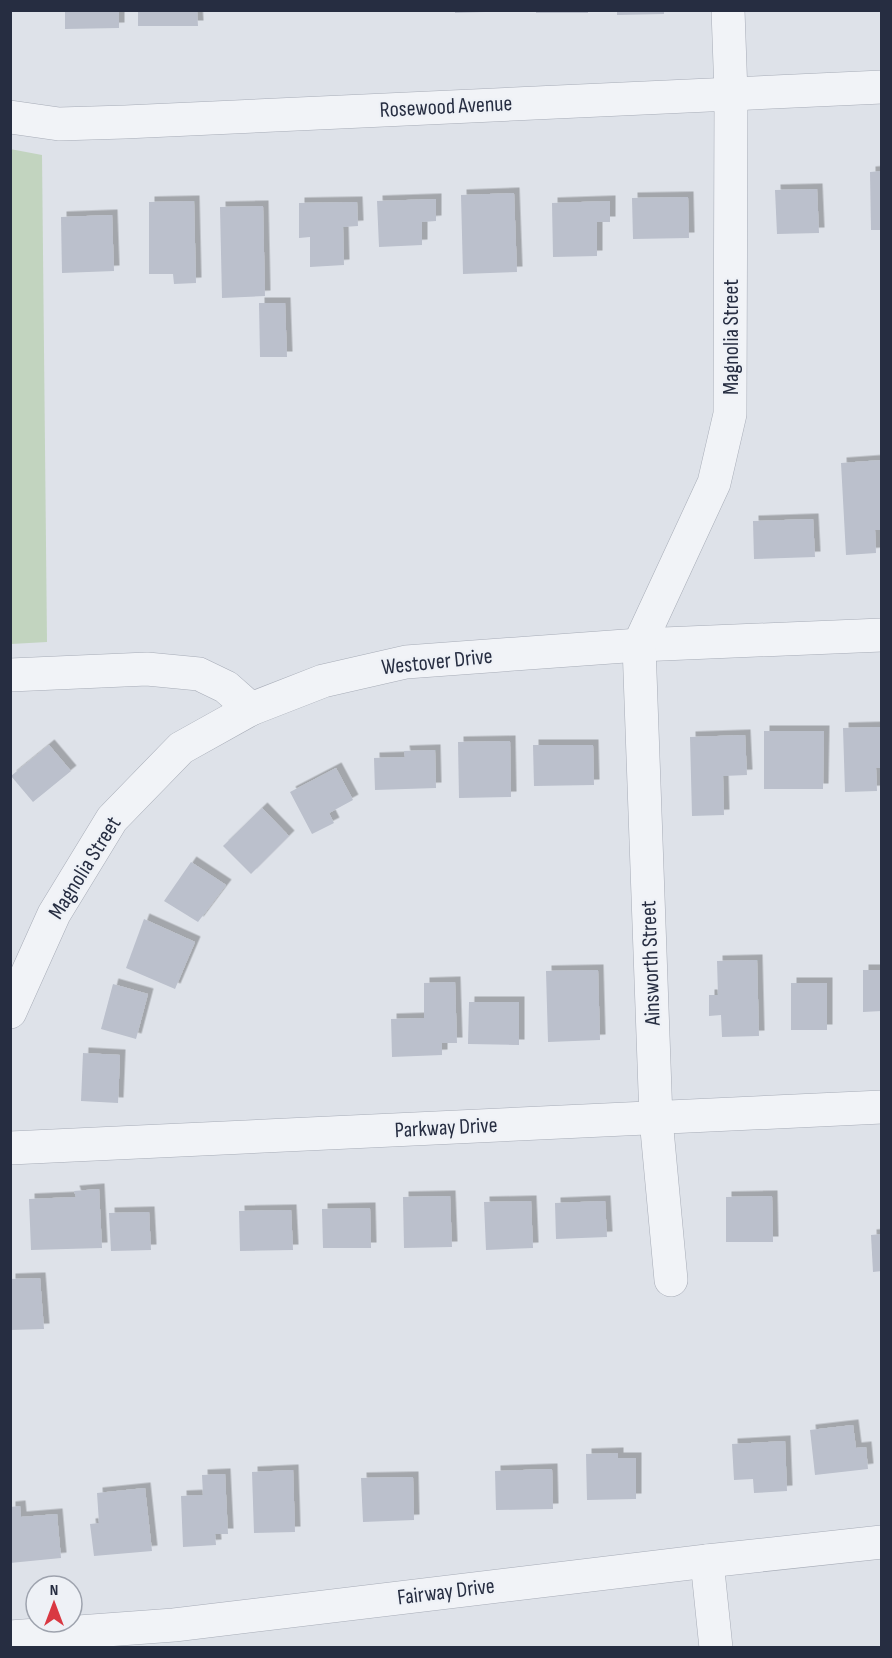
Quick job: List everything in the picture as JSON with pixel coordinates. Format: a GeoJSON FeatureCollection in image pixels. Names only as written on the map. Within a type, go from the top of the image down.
{"type":"FeatureCollection","features":[{"type":"Feature","properties":{"kind":"street","name":"Magnolia Street"},"geometry":{"type":"LineString","coordinates":[[639,645],[714,483],[730,414],[731,94],[728,10]]}},
{"type":"Feature","properties":{"kind":"street","name":"Rosewood Avenue"},"geometry":{"type":"LineString","coordinates":[[10,117],[59,124],[125,122],[882,87]]}},
{"type":"Feature","properties":{"kind":"street","name":"Westover Drive"},"geometry":{"type":"LineString","coordinates":[[250,709],[323,681],[406,662],[639,645],[882,635]]}},
{"type":"Feature","properties":{"kind":"street","name":"Ainsworth Street"},"geometry":{"type":"LineString","coordinates":[[639,645],[656,1119],[671,1280]]}},
{"type":"Feature","properties":{"kind":"street"},"geometry":{"type":"LineString","coordinates":[[10,675],[147,669],[199,674],[226,687],[250,709]]}},
{"type":"Feature","properties":{"kind":"street","name":"Magnolia Street"},"geometry":{"type":"LineString","coordinates":[[10,1012],[54,914],[112,819],[181,748],[250,709]]}},
{"type":"Feature","properties":{"kind":"street","name":"Parkway Drive"},"geometry":{"type":"LineString","coordinates":[[10,1148],[882,1107]]}},
{"type":"Feature","properties":{"kind":"street","name":"Fairway Drive"},"geometry":{"type":"LineString","coordinates":[[10,1637],[174,1625],[882,1542]]}},
{"type":"Feature","properties":{"kind":"street"},"geometry":{"type":"LineString","coordinates":[[707,1561],[716,1647]]}},
{"type":"Feature","properties":{"kind":"green space"},"geometry":{"type":"Polygon","coordinates":[[[10,149],[42,155],[47,642],[11,644],[10,149]]]}},
{"type":"Feature","properties":{"kind":"building"},"geometry":{"type":"Polygon","coordinates":[[[65,10],[119,10],[119,28],[65,29],[65,10]]]}},
{"type":"Feature","properties":{"kind":"building"},"geometry":{"type":"Polygon","coordinates":[[[138,10],[197,10],[198,26],[138,26],[138,10]]]}},
{"type":"Feature","properties":{"kind":"building"},"geometry":{"type":"Polygon","coordinates":[[[455,10],[485,10],[485,12],[455,13],[455,10]]]}},
{"type":"Feature","properties":{"kind":"building"},"geometry":{"type":"Polygon","coordinates":[[[536,10],[588,10],[588,13],[536,13],[536,10]]]}},
{"type":"Feature","properties":{"kind":"building"},"geometry":{"type":"Polygon","coordinates":[[[617,10],[664,10],[664,14],[617,15],[617,10]]]}},
{"type":"Feature","properties":{"kind":"building"},"geometry":{"type":"Polygon","coordinates":[[[882,171],[882,230],[871,230],[870,172],[882,171]]]}},
{"type":"Feature","properties":{"kind":"building"},"geometry":{"type":"Polygon","coordinates":[[[817,189],[819,233],[777,234],[775,190],[817,189]]]}},
{"type":"Feature","properties":{"kind":"building"},"geometry":{"type":"Polygon","coordinates":[[[514,193],[517,272],[463,274],[461,195],[514,193]]]}},
{"type":"Feature","properties":{"kind":"building"},"geometry":{"type":"Polygon","coordinates":[[[688,197],[689,238],[633,239],[632,198],[688,197]]]}},
{"type":"Feature","properties":{"kind":"building"},"geometry":{"type":"Polygon","coordinates":[[[436,199],[436,221],[422,222],[422,245],[379,247],[377,201],[436,199]]]}},
{"type":"Feature","properties":{"kind":"building"},"geometry":{"type":"Polygon","coordinates":[[[194,201],[196,283],[174,284],[173,274],[149,274],[149,202],[194,201]]]}},
{"type":"Feature","properties":{"kind":"building"},"geometry":{"type":"Polygon","coordinates":[[[610,201],[610,222],[597,222],[597,256],[553,257],[552,203],[610,201]]]}},
{"type":"Feature","properties":{"kind":"building"},"geometry":{"type":"Polygon","coordinates":[[[357,202],[358,226],[343,227],[344,265],[310,267],[310,237],[299,238],[299,203],[357,202]]]}},
{"type":"Feature","properties":{"kind":"building"},"geometry":{"type":"Polygon","coordinates":[[[263,206],[265,296],[222,298],[220,207],[263,206]]]}},
{"type":"Feature","properties":{"kind":"building"},"geometry":{"type":"Polygon","coordinates":[[[112,215],[114,271],[62,273],[61,217],[112,215]]]}},
{"type":"Feature","properties":{"kind":"building"},"geometry":{"type":"Polygon","coordinates":[[[259,303],[285,303],[287,357],[260,357],[259,303]]]}},
{"type":"Feature","properties":{"kind":"building"},"geometry":{"type":"Polygon","coordinates":[[[882,460],[882,530],[875,530],[876,553],[846,555],[841,463],[882,460]]]}},
{"type":"Feature","properties":{"kind":"building"},"geometry":{"type":"Polygon","coordinates":[[[813,519],[815,557],[754,559],[753,521],[813,519]]]}},
{"type":"Feature","properties":{"kind":"building"},"geometry":{"type":"Polygon","coordinates":[[[882,727],[882,768],[876,768],[877,791],[845,792],[843,728],[882,727]]]}},
{"type":"Feature","properties":{"kind":"building"},"geometry":{"type":"Polygon","coordinates":[[[764,731],[824,731],[823,789],[764,789],[764,731]]]}},
{"type":"Feature","properties":{"kind":"building"},"geometry":{"type":"Polygon","coordinates":[[[745,735],[747,775],[723,776],[724,815],[692,816],[690,737],[745,735]]]}},
{"type":"Feature","properties":{"kind":"building"},"geometry":{"type":"Polygon","coordinates":[[[510,741],[511,797],[459,798],[458,742],[510,741]]]}},
{"type":"Feature","properties":{"kind":"building"},"geometry":{"type":"Polygon","coordinates":[[[49,745],[71,771],[33,802],[11,776],[49,745]]]}},
{"type":"Feature","properties":{"kind":"building"},"geometry":{"type":"Polygon","coordinates":[[[533,745],[593,745],[594,785],[534,786],[533,745]]]}},
{"type":"Feature","properties":{"kind":"building"},"geometry":{"type":"Polygon","coordinates":[[[435,750],[436,788],[375,790],[374,758],[405,757],[404,751],[435,750]]]}},
{"type":"Feature","properties":{"kind":"building"},"geometry":{"type":"Polygon","coordinates":[[[336,768],[353,800],[329,813],[334,823],[312,834],[290,792],[336,768]]]}},
{"type":"Feature","properties":{"kind":"building"},"geometry":{"type":"Polygon","coordinates":[[[262,808],[289,836],[251,874],[223,846],[262,808]]]}},
{"type":"Feature","properties":{"kind":"building"},"geometry":{"type":"Polygon","coordinates":[[[191,862],[226,885],[198,922],[164,901],[191,862]]]}},
{"type":"Feature","properties":{"kind":"building"},"geometry":{"type":"Polygon","coordinates":[[[144,919],[195,942],[175,989],[126,968],[144,919]]]}},
{"type":"Feature","properties":{"kind":"building"},"geometry":{"type":"Polygon","coordinates":[[[757,960],[759,1036],[722,1037],[721,1015],[709,1016],[709,995],[718,995],[717,961],[757,960]]]}},
{"type":"Feature","properties":{"kind":"building"},"geometry":{"type":"Polygon","coordinates":[[[598,970],[600,1040],[548,1042],[546,971],[598,970]]]}},
{"type":"Feature","properties":{"kind":"building"},"geometry":{"type":"Polygon","coordinates":[[[863,970],[882,970],[882,1011],[863,1012],[863,970]]]}},
{"type":"Feature","properties":{"kind":"building"},"geometry":{"type":"Polygon","coordinates":[[[455,982],[457,1043],[442,1043],[442,1055],[392,1057],[391,1019],[424,1018],[424,983],[455,982]]]}},
{"type":"Feature","properties":{"kind":"building"},"geometry":{"type":"Polygon","coordinates":[[[791,983],[827,983],[827,1030],[791,1030],[791,983]]]}},
{"type":"Feature","properties":{"kind":"building"},"geometry":{"type":"Polygon","coordinates":[[[113,984],[148,994],[136,1039],[101,1029],[113,984]]]}},
{"type":"Feature","properties":{"kind":"building"},"geometry":{"type":"Polygon","coordinates":[[[469,1002],[519,1002],[519,1045],[468,1044],[469,1002]]]}},
{"type":"Feature","properties":{"kind":"building"},"geometry":{"type":"Polygon","coordinates":[[[83,1053],[120,1055],[118,1103],[81,1101],[83,1053]]]}},
{"type":"Feature","properties":{"kind":"building"},"geometry":{"type":"Polygon","coordinates":[[[99,1189],[102,1248],[31,1250],[29,1199],[76,1197],[74,1191],[99,1189]]]}},
{"type":"Feature","properties":{"kind":"building"},"geometry":{"type":"Polygon","coordinates":[[[450,1196],[452,1247],[404,1248],[403,1197],[450,1196]]]}},
{"type":"Feature","properties":{"kind":"building"},"geometry":{"type":"Polygon","coordinates":[[[772,1196],[773,1242],[726,1242],[726,1197],[772,1196]]]}},
{"type":"Feature","properties":{"kind":"building"},"geometry":{"type":"Polygon","coordinates":[[[531,1201],[533,1248],[486,1250],[484,1202],[531,1201]]]}},
{"type":"Feature","properties":{"kind":"building"},"geometry":{"type":"Polygon","coordinates":[[[605,1201],[607,1237],[556,1239],[555,1203],[605,1201]]]}},
{"type":"Feature","properties":{"kind":"building"},"geometry":{"type":"Polygon","coordinates":[[[370,1208],[371,1248],[323,1248],[322,1209],[370,1208]]]}},
{"type":"Feature","properties":{"kind":"building"},"geometry":{"type":"Polygon","coordinates":[[[291,1210],[293,1250],[240,1251],[239,1211],[291,1210]]]}},
{"type":"Feature","properties":{"kind":"building"},"geometry":{"type":"Polygon","coordinates":[[[149,1212],[151,1250],[111,1251],[109,1213],[149,1212]]]}},
{"type":"Feature","properties":{"kind":"building"},"geometry":{"type":"Polygon","coordinates":[[[882,1234],[882,1271],[873,1272],[871,1235],[882,1234]]]}},
{"type":"Feature","properties":{"kind":"building"},"geometry":{"type":"Polygon","coordinates":[[[40,1278],[44,1329],[10,1330],[10,1279],[40,1278]]]}},
{"type":"Feature","properties":{"kind":"building"},"geometry":{"type":"Polygon","coordinates":[[[853,1425],[856,1448],[866,1447],[868,1469],[815,1475],[810,1430],[853,1425]]]}},
{"type":"Feature","properties":{"kind":"building"},"geometry":{"type":"Polygon","coordinates":[[[785,1441],[787,1491],[754,1493],[753,1479],[734,1480],[732,1444],[785,1441]]]}},
{"type":"Feature","properties":{"kind":"building"},"geometry":{"type":"Polygon","coordinates":[[[618,1453],[618,1458],[636,1458],[636,1499],[587,1500],[586,1454],[618,1453]]]}},
{"type":"Feature","properties":{"kind":"building"},"geometry":{"type":"Polygon","coordinates":[[[552,1469],[553,1509],[496,1510],[495,1471],[552,1469]]]}},
{"type":"Feature","properties":{"kind":"building"},"geometry":{"type":"Polygon","coordinates":[[[293,1470],[295,1532],[254,1533],[252,1472],[293,1470]]]}},
{"type":"Feature","properties":{"kind":"building"},"geometry":{"type":"Polygon","coordinates":[[[225,1474],[228,1534],[215,1534],[216,1545],[183,1547],[181,1496],[203,1495],[202,1475],[225,1474]]]}},
{"type":"Feature","properties":{"kind":"building"},"geometry":{"type":"Polygon","coordinates":[[[413,1477],[414,1520],[363,1522],[361,1478],[413,1477]]]}},
{"type":"Feature","properties":{"kind":"building"},"geometry":{"type":"Polygon","coordinates":[[[145,1488],[152,1551],[94,1556],[90,1524],[99,1523],[97,1493],[145,1488]]]}},
{"type":"Feature","properties":{"kind":"building"},"geometry":{"type":"Polygon","coordinates":[[[20,1506],[21,1517],[57,1514],[61,1558],[10,1563],[10,1507],[20,1506]]]}}]}
